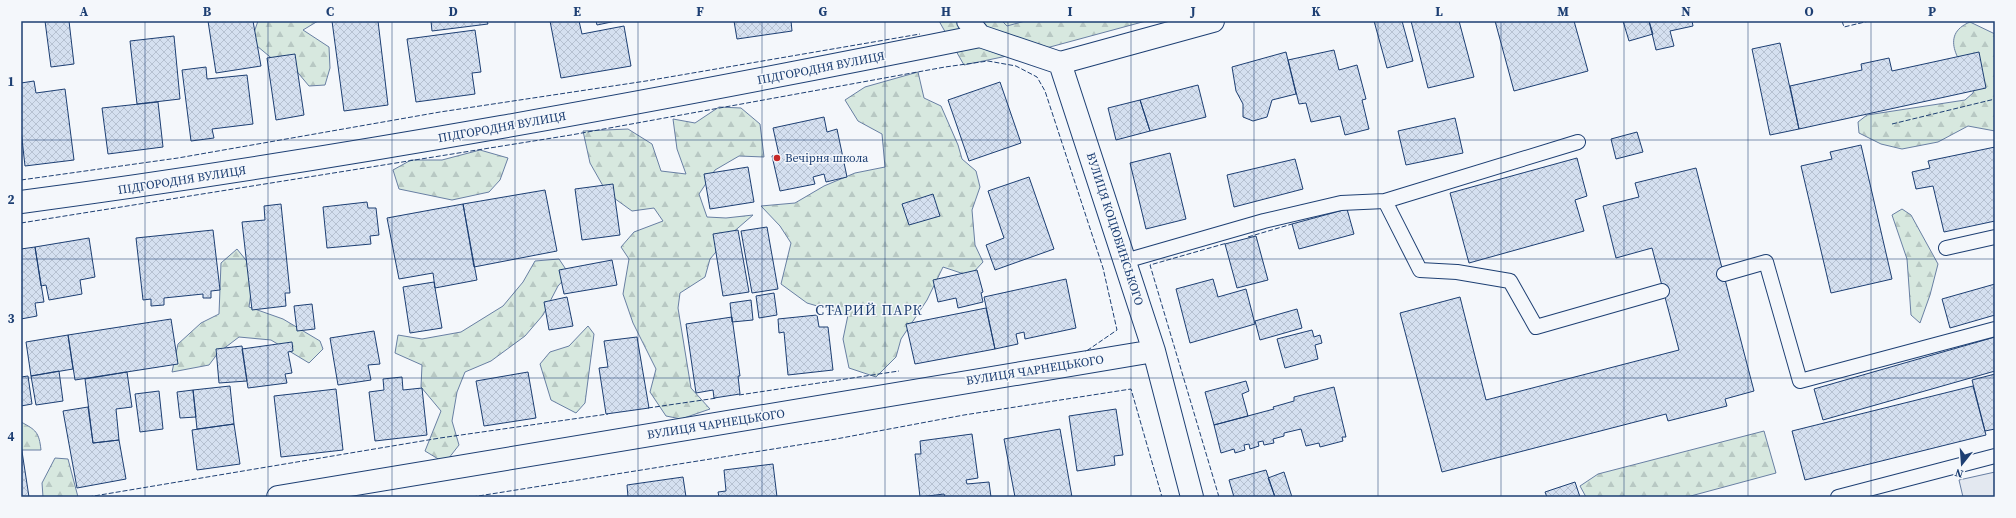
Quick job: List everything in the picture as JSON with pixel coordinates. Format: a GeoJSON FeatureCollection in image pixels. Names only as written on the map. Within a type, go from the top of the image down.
{"type":"FeatureCollection","features":[{"type":"Feature","properties":{"kind":"street"},"geometry":{"type":"LineString","coordinates":[[974,29],[1060,63],[1212,21]]}},
{"type":"Feature","properties":{"kind":"street","name":"ПІДГОРОДНЯ ВУЛИЦЯ"},"geometry":{"type":"LineString","coordinates":[[21,202],[354,153],[786,75],[974,29]]}},
{"type":"Feature","properties":{"kind":"street","name":"ВУЛИЦЯ КОЦЮБИНСЬКОГО"},"geometry":{"type":"LineString","coordinates":[[1060,63],[1154,351],[1192,497]]}},
{"type":"Feature","properties":{"kind":"street","name":"ВУЛИЦЯ ЧАРНЕЦЬКОГО"},"geometry":{"type":"LineString","coordinates":[[278,497],[1154,351]]}},
{"type":"Feature","properties":{"kind":"lane"},"geometry":{"type":"LineString","coordinates":[[1125,261],[1264,221],[1310,210],[1341,203],[1385,201],[1578,142]]}},
{"type":"Feature","properties":{"kind":"lane"},"geometry":{"type":"LineString","coordinates":[[1385,201],[1420,270],[1457,272],[1510,281],[1536,327],[1662,291]]}},
{"type":"Feature","properties":{"kind":"lane"},"geometry":{"type":"LineString","coordinates":[[1946,248],[1995,237]]}},
{"type":"Feature","properties":{"kind":"lane"},"geometry":{"type":"LineString","coordinates":[[1724,274],[1766,262],[1800,381],[1995,329]]}},
{"type":"Feature","properties":{"kind":"lane"},"geometry":{"type":"LineString","coordinates":[[1838,497],[1995,456]]}},
{"type":"Feature","properties":{"kind":"green space"},"geometry":{"type":"Polygon","coordinates":[[[258,21],[318,21],[303,30],[329,47],[330,68],[325,85],[309,86],[289,62],[275,61],[251,41],[258,21]]]}},
{"type":"Feature","properties":{"kind":"green space"},"geometry":{"type":"Polygon","coordinates":[[[939,21],[1146,21],[1050,47],[964,65],[939,21]]]}},
{"type":"Feature","properties":{"kind":"green space"},"geometry":{"type":"Polygon","coordinates":[[[1002,21],[1025,21],[1007,26],[1002,21]]]}},
{"type":"Feature","properties":{"kind":"green space"},"geometry":{"type":"Polygon","coordinates":[[[1970,22],[1995,34],[1995,131],[1968,126],[1938,142],[1902,149],[1881,144],[1859,133],[1858,122],[1867,115],[1965,100],[1973,93],[1976,83],[1959,59],[1955,51],[1954,42],[1955,34],[1960,28],[1970,22]]]}},
{"type":"Feature","properties":{"kind":"green space"},"geometry":{"type":"Polygon","coordinates":[[[918,72],[924,98],[941,106],[958,145],[962,159],[976,171],[980,187],[972,210],[975,245],[983,262],[970,276],[943,267],[927,300],[901,339],[896,357],[876,377],[849,368],[843,339],[848,315],[807,303],[781,284],[791,243],[780,226],[761,206],[795,203],[824,186],[855,173],[885,167],[882,134],[858,121],[845,100],[865,87],[918,72]]]}},
{"type":"Feature","properties":{"kind":"green space"},"geometry":{"type":"Polygon","coordinates":[[[719,107],[741,108],[760,124],[764,157],[739,156],[715,170],[699,194],[707,217],[726,218],[753,215],[731,234],[710,259],[705,277],[680,293],[678,308],[691,388],[710,409],[681,419],[666,416],[650,392],[656,369],[633,323],[623,294],[629,259],[621,247],[634,232],[663,221],[654,208],[632,211],[607,193],[590,163],[583,131],[628,129],[652,144],[661,171],[686,174],[677,149],[673,119],[695,123],[719,107]]]}},
{"type":"Feature","properties":{"kind":"green space"},"geometry":{"type":"Polygon","coordinates":[[[480,150],[508,158],[500,180],[489,192],[452,200],[399,189],[393,170],[411,160],[442,160],[480,150]]]}},
{"type":"Feature","properties":{"kind":"green space"},"geometry":{"type":"Polygon","coordinates":[[[1902,209],[1911,215],[1938,264],[1930,295],[1920,323],[1911,315],[1907,259],[1892,215],[1902,209]]]}},
{"type":"Feature","properties":{"kind":"green space"},"geometry":{"type":"Polygon","coordinates":[[[237,249],[254,270],[249,307],[283,319],[320,341],[323,349],[309,363],[271,340],[239,337],[218,353],[209,365],[172,372],[178,344],[201,323],[219,314],[221,263],[237,249]]]}},
{"type":"Feature","properties":{"kind":"green space"},"geometry":{"type":"Polygon","coordinates":[[[559,259],[569,274],[558,286],[543,315],[525,336],[491,361],[465,372],[457,392],[452,421],[459,445],[445,463],[425,451],[441,411],[421,387],[422,365],[395,353],[398,335],[422,339],[461,332],[503,306],[523,282],[535,261],[559,259]]]}},
{"type":"Feature","properties":{"kind":"green space"},"geometry":{"type":"Polygon","coordinates":[[[588,326],[594,334],[585,403],[576,413],[551,400],[540,364],[550,352],[569,346],[588,326]]]}},
{"type":"Feature","properties":{"kind":"green space"},"geometry":{"type":"Polygon","coordinates":[[[21,422],[36,432],[41,450],[21,450],[21,422]]]}},
{"type":"Feature","properties":{"kind":"green space"},"geometry":{"type":"Polygon","coordinates":[[[1764,431],[1776,473],[1687,497],[1586,497],[1580,486],[1598,474],[1764,431]]]}},
{"type":"Feature","properties":{"kind":"green space"},"geometry":{"type":"Polygon","coordinates":[[[55,458],[68,459],[78,497],[43,497],[42,483],[55,458]]]}},
{"type":"Feature","properties":{"kind":"shaded area"},"geometry":{"type":"Polygon","coordinates":[[[1995,472],[1995,497],[1963,497],[1959,480],[1995,472]]]}},
{"type":"Feature","properties":{"kind":"building"},"geometry":{"type":"Polygon","coordinates":[[[45,21],[69,21],[74,64],[51,67],[45,21]]]}},
{"type":"Feature","properties":{"kind":"building"},"geometry":{"type":"Polygon","coordinates":[[[208,21],[253,21],[261,66],[216,73],[208,21]]]}},
{"type":"Feature","properties":{"kind":"building"},"geometry":{"type":"Polygon","coordinates":[[[332,21],[378,21],[388,105],[344,111],[332,21]]]}},
{"type":"Feature","properties":{"kind":"building"},"geometry":{"type":"Polygon","coordinates":[[[431,21],[487,21],[488,24],[432,31],[431,21]]]}},
{"type":"Feature","properties":{"kind":"building"},"geometry":{"type":"Polygon","coordinates":[[[550,21],[579,21],[582,34],[624,26],[631,66],[561,78],[550,21]]]}},
{"type":"Feature","properties":{"kind":"building"},"geometry":{"type":"Polygon","coordinates":[[[596,21],[616,21],[597,25],[596,21]]]}},
{"type":"Feature","properties":{"kind":"building"},"geometry":{"type":"Polygon","coordinates":[[[734,21],[791,21],[792,31],[737,39],[734,21]]]}},
{"type":"Feature","properties":{"kind":"building"},"geometry":{"type":"Polygon","coordinates":[[[1374,21],[1402,21],[1413,61],[1387,68],[1374,21]]]}},
{"type":"Feature","properties":{"kind":"building"},"geometry":{"type":"Polygon","coordinates":[[[1411,21],[1459,21],[1474,77],[1428,88],[1411,21]]]}},
{"type":"Feature","properties":{"kind":"building"},"geometry":{"type":"Polygon","coordinates":[[[1495,21],[1574,21],[1588,71],[1514,91],[1495,21]]]}},
{"type":"Feature","properties":{"kind":"building"},"geometry":{"type":"Polygon","coordinates":[[[1623,21],[1649,21],[1653,34],[1629,41],[1623,21]]]}},
{"type":"Feature","properties":{"kind":"building"},"geometry":{"type":"Polygon","coordinates":[[[1649,21],[1692,21],[1693,26],[1670,31],[1674,46],[1656,50],[1649,21]]]}},
{"type":"Feature","properties":{"kind":"building"},"geometry":{"type":"Polygon","coordinates":[[[475,30],[481,72],[472,73],[475,94],[416,102],[407,39],[475,30]]]}},
{"type":"Feature","properties":{"kind":"building"},"geometry":{"type":"Polygon","coordinates":[[[174,36],[180,99],[137,104],[130,41],[174,36]]]}},
{"type":"Feature","properties":{"kind":"building"},"geometry":{"type":"Polygon","coordinates":[[[1780,43],[1799,129],[1770,135],[1752,49],[1780,43]]]}},
{"type":"Feature","properties":{"kind":"building"},"geometry":{"type":"Polygon","coordinates":[[[1334,50],[1339,70],[1357,65],[1366,99],[1362,100],[1369,129],[1345,135],[1340,116],[1311,122],[1306,103],[1299,104],[1288,60],[1334,50]]]}},
{"type":"Feature","properties":{"kind":"building"},"geometry":{"type":"Polygon","coordinates":[[[1286,52],[1296,94],[1272,100],[1267,117],[1253,121],[1243,117],[1243,104],[1236,91],[1232,67],[1286,52]]]}},
{"type":"Feature","properties":{"kind":"building"},"geometry":{"type":"Polygon","coordinates":[[[1979,52],[1986,88],[1799,129],[1790,86],[1862,70],[1861,64],[1889,58],[1892,71],[1979,52]]]}},
{"type":"Feature","properties":{"kind":"building"},"geometry":{"type":"Polygon","coordinates":[[[295,54],[304,115],[276,120],[267,58],[295,54]]]}},
{"type":"Feature","properties":{"kind":"building"},"geometry":{"type":"Polygon","coordinates":[[[206,67],[207,79],[247,75],[253,124],[212,129],[214,138],[191,141],[182,70],[206,67]]]}},
{"type":"Feature","properties":{"kind":"building"},"geometry":{"type":"Polygon","coordinates":[[[34,81],[36,93],[65,89],[74,160],[25,166],[21,130],[21,83],[34,81]]]}},
{"type":"Feature","properties":{"kind":"building"},"geometry":{"type":"Polygon","coordinates":[[[1000,82],[1021,143],[969,161],[948,100],[1000,82]]]}},
{"type":"Feature","properties":{"kind":"building"},"geometry":{"type":"Polygon","coordinates":[[[1198,85],[1206,117],[1150,131],[1140,100],[1198,85]]]}},
{"type":"Feature","properties":{"kind":"building"},"geometry":{"type":"Polygon","coordinates":[[[1140,100],[1150,131],[1116,140],[1108,108],[1140,100]]]}},
{"type":"Feature","properties":{"kind":"building"},"geometry":{"type":"Polygon","coordinates":[[[158,102],[163,147],[108,154],[102,108],[158,102]]]}},
{"type":"Feature","properties":{"kind":"building"},"geometry":{"type":"Polygon","coordinates":[[[824,117],[827,132],[837,129],[847,177],[826,182],[824,174],[813,177],[815,184],[780,191],[772,156],[779,155],[773,128],[824,117]]]}},
{"type":"Feature","properties":{"kind":"building"},"geometry":{"type":"Polygon","coordinates":[[[1455,118],[1463,153],[1406,165],[1398,131],[1455,118]]]}},
{"type":"Feature","properties":{"kind":"building"},"geometry":{"type":"Polygon","coordinates":[[[1637,132],[1643,152],[1616,159],[1611,139],[1637,132]]]}},
{"type":"Feature","properties":{"kind":"building"},"geometry":{"type":"Polygon","coordinates":[[[1861,145],[1892,279],[1831,293],[1801,166],[1832,159],[1830,152],[1861,145]]]}},
{"type":"Feature","properties":{"kind":"building"},"geometry":{"type":"Polygon","coordinates":[[[1995,147],[1995,221],[1944,232],[1933,186],[1916,189],[1912,172],[1930,168],[1928,161],[1995,147]]]}},
{"type":"Feature","properties":{"kind":"building"},"geometry":{"type":"Polygon","coordinates":[[[1170,153],[1186,219],[1146,229],[1130,163],[1170,153]]]}},
{"type":"Feature","properties":{"kind":"building"},"geometry":{"type":"Polygon","coordinates":[[[1577,158],[1587,196],[1575,200],[1584,231],[1469,263],[1450,193],[1577,158]]]}},
{"type":"Feature","properties":{"kind":"building"},"geometry":{"type":"Polygon","coordinates":[[[1295,159],[1303,189],[1234,207],[1227,175],[1295,159]]]}},
{"type":"Feature","properties":{"kind":"building"},"geometry":{"type":"Polygon","coordinates":[[[748,167],[754,202],[710,209],[704,174],[748,167]]]}},
{"type":"Feature","properties":{"kind":"building"},"geometry":{"type":"Polygon","coordinates":[[[1696,168],[1754,391],[1725,399],[1727,406],[1668,421],[1666,414],[1442,472],[1400,313],[1460,297],[1486,400],[1679,350],[1652,248],[1616,258],[1603,206],[1639,197],[1635,183],[1696,168]]]}},
{"type":"Feature","properties":{"kind":"building"},"geometry":{"type":"Polygon","coordinates":[[[1029,177],[1054,249],[995,270],[986,245],[1004,238],[988,191],[1029,177]]]}},
{"type":"Feature","properties":{"kind":"building"},"geometry":{"type":"Polygon","coordinates":[[[613,184],[620,235],[582,240],[575,189],[613,184]]]}},
{"type":"Feature","properties":{"kind":"building"},"geometry":{"type":"Polygon","coordinates":[[[545,190],[557,251],[474,267],[463,204],[545,190]]]}},
{"type":"Feature","properties":{"kind":"building"},"geometry":{"type":"Polygon","coordinates":[[[933,194],[940,216],[909,225],[902,204],[933,194]]]}},
{"type":"Feature","properties":{"kind":"building"},"geometry":{"type":"Polygon","coordinates":[[[367,202],[368,208],[376,208],[379,235],[370,236],[371,244],[327,248],[323,207],[367,202]]]}},
{"type":"Feature","properties":{"kind":"building"},"geometry":{"type":"Polygon","coordinates":[[[281,204],[290,293],[285,293],[286,306],[252,310],[242,222],[265,220],[264,206],[281,204]]]}},
{"type":"Feature","properties":{"kind":"building"},"geometry":{"type":"Polygon","coordinates":[[[463,204],[477,280],[435,288],[433,273],[399,279],[387,218],[463,204]]]}},
{"type":"Feature","properties":{"kind":"building"},"geometry":{"type":"Polygon","coordinates":[[[1347,209],[1354,234],[1299,249],[1292,224],[1347,209]]]}},
{"type":"Feature","properties":{"kind":"building"},"geometry":{"type":"Polygon","coordinates":[[[767,227],[778,289],[752,293],[741,231],[767,227]]]}},
{"type":"Feature","properties":{"kind":"building"},"geometry":{"type":"Polygon","coordinates":[[[213,230],[220,290],[211,291],[211,298],[203,298],[203,294],[164,298],[164,305],[151,306],[151,299],[143,300],[136,238],[213,230]]]}},
{"type":"Feature","properties":{"kind":"building"},"geometry":{"type":"Polygon","coordinates":[[[738,230],[749,292],[723,296],[713,234],[738,230]]]}},
{"type":"Feature","properties":{"kind":"building"},"geometry":{"type":"Polygon","coordinates":[[[1256,236],[1268,280],[1237,288],[1225,244],[1256,236]]]}},
{"type":"Feature","properties":{"kind":"building"},"geometry":{"type":"Polygon","coordinates":[[[89,238],[95,277],[80,280],[82,294],[49,300],[46,285],[41,286],[35,247],[89,238]]]}},
{"type":"Feature","properties":{"kind":"building"},"geometry":{"type":"Polygon","coordinates":[[[35,247],[44,302],[35,303],[37,316],[21,319],[21,249],[35,247]]]}},
{"type":"Feature","properties":{"kind":"building"},"geometry":{"type":"Polygon","coordinates":[[[612,260],[617,285],[564,294],[559,270],[612,260]]]}},
{"type":"Feature","properties":{"kind":"building"},"geometry":{"type":"Polygon","coordinates":[[[977,270],[983,292],[981,293],[983,302],[958,308],[956,298],[938,302],[933,280],[977,270]]]}},
{"type":"Feature","properties":{"kind":"building"},"geometry":{"type":"Polygon","coordinates":[[[1066,279],[1076,328],[1025,339],[1024,332],[1016,334],[1018,344],[995,349],[984,297],[1066,279]]]}},
{"type":"Feature","properties":{"kind":"building"},"geometry":{"type":"Polygon","coordinates":[[[1213,279],[1218,297],[1246,289],[1255,324],[1190,343],[1176,289],[1213,279]]]}},
{"type":"Feature","properties":{"kind":"building"},"geometry":{"type":"Polygon","coordinates":[[[434,282],[442,328],[410,333],[403,287],[434,282]]]}},
{"type":"Feature","properties":{"kind":"building"},"geometry":{"type":"Polygon","coordinates":[[[1995,284],[1995,315],[1950,328],[1942,299],[1995,284]]]}},
{"type":"Feature","properties":{"kind":"building"},"geometry":{"type":"Polygon","coordinates":[[[774,293],[777,315],[759,318],[756,296],[774,293]]]}},
{"type":"Feature","properties":{"kind":"building"},"geometry":{"type":"Polygon","coordinates":[[[567,297],[573,326],[549,330],[544,302],[567,297]]]}},
{"type":"Feature","properties":{"kind":"building"},"geometry":{"type":"Polygon","coordinates":[[[751,300],[753,320],[732,322],[730,303],[751,300]]]}},
{"type":"Feature","properties":{"kind":"building"},"geometry":{"type":"Polygon","coordinates":[[[312,304],[315,329],[297,331],[294,306],[312,304]]]}},
{"type":"Feature","properties":{"kind":"building"},"geometry":{"type":"Polygon","coordinates":[[[986,308],[995,349],[915,364],[906,324],[986,308]]]}},
{"type":"Feature","properties":{"kind":"building"},"geometry":{"type":"Polygon","coordinates":[[[1297,309],[1302,328],[1260,340],[1255,321],[1297,309]]]}},
{"type":"Feature","properties":{"kind":"building"},"geometry":{"type":"Polygon","coordinates":[[[817,315],[819,327],[828,327],[833,370],[788,375],[784,332],[779,333],[778,319],[817,315]]]}},
{"type":"Feature","properties":{"kind":"building"},"geometry":{"type":"Polygon","coordinates":[[[732,317],[740,376],[738,376],[740,394],[714,398],[713,390],[696,393],[686,324],[732,317]]]}},
{"type":"Feature","properties":{"kind":"building"},"geometry":{"type":"Polygon","coordinates":[[[171,319],[178,364],[75,380],[68,335],[171,319]]]}},
{"type":"Feature","properties":{"kind":"building"},"geometry":{"type":"Polygon","coordinates":[[[1312,330],[1314,337],[1320,335],[1322,343],[1315,345],[1318,359],[1285,368],[1277,339],[1312,330]]]}},
{"type":"Feature","properties":{"kind":"building"},"geometry":{"type":"Polygon","coordinates":[[[374,331],[380,364],[368,365],[371,380],[338,385],[330,338],[374,331]]]}},
{"type":"Feature","properties":{"kind":"building"},"geometry":{"type":"Polygon","coordinates":[[[68,335],[73,369],[31,376],[26,342],[68,335]]]}},
{"type":"Feature","properties":{"kind":"building"},"geometry":{"type":"Polygon","coordinates":[[[637,337],[649,408],[606,414],[599,368],[608,367],[604,341],[637,337]]]}},
{"type":"Feature","properties":{"kind":"building"},"geometry":{"type":"Polygon","coordinates":[[[1995,337],[1995,371],[1823,420],[1814,389],[1995,337]]]}},
{"type":"Feature","properties":{"kind":"building"},"geometry":{"type":"Polygon","coordinates":[[[292,342],[293,351],[288,352],[292,373],[285,374],[287,383],[248,388],[242,349],[292,342]]]}},
{"type":"Feature","properties":{"kind":"building"},"geometry":{"type":"Polygon","coordinates":[[[242,346],[247,381],[219,383],[216,349],[242,346]]]}},
{"type":"Feature","properties":{"kind":"building"},"geometry":{"type":"Polygon","coordinates":[[[59,371],[63,401],[36,405],[31,376],[59,371]]]}},
{"type":"Feature","properties":{"kind":"building"},"geometry":{"type":"Polygon","coordinates":[[[127,372],[132,407],[116,409],[119,440],[93,443],[85,379],[127,372]]]}},
{"type":"Feature","properties":{"kind":"building"},"geometry":{"type":"Polygon","coordinates":[[[528,372],[536,418],[484,426],[476,381],[528,372]]]}},
{"type":"Feature","properties":{"kind":"building"},"geometry":{"type":"Polygon","coordinates":[[[1995,374],[1995,429],[1985,431],[1972,380],[1995,374]]]}},
{"type":"Feature","properties":{"kind":"building"},"geometry":{"type":"Polygon","coordinates":[[[28,376],[32,404],[21,406],[21,377],[28,376]]]}},
{"type":"Feature","properties":{"kind":"building"},"geometry":{"type":"Polygon","coordinates":[[[402,377],[403,390],[422,388],[427,435],[375,441],[369,392],[384,390],[383,379],[402,377]]]}},
{"type":"Feature","properties":{"kind":"building"},"geometry":{"type":"Polygon","coordinates":[[[1246,381],[1249,391],[1242,394],[1248,416],[1214,425],[1205,392],[1246,381]]]}},
{"type":"Feature","properties":{"kind":"building"},"geometry":{"type":"Polygon","coordinates":[[[230,386],[234,424],[197,429],[193,390],[230,386]]]}},
{"type":"Feature","properties":{"kind":"building"},"geometry":{"type":"Polygon","coordinates":[[[1973,386],[1986,435],[1805,480],[1792,431],[1973,386]]]}},
{"type":"Feature","properties":{"kind":"building"},"geometry":{"type":"Polygon","coordinates":[[[1334,387],[1346,437],[1342,437],[1343,441],[1320,447],[1319,443],[1306,446],[1301,429],[1284,433],[1284,436],[1273,439],[1274,443],[1264,445],[1263,441],[1258,442],[1259,446],[1250,449],[1249,444],[1244,445],[1245,450],[1235,453],[1234,449],[1221,453],[1214,425],[1274,409],[1273,407],[1294,401],[1294,397],[1334,387]]]}},
{"type":"Feature","properties":{"kind":"building"},"geometry":{"type":"Polygon","coordinates":[[[336,389],[343,450],[281,457],[274,396],[336,389]]]}},
{"type":"Feature","properties":{"kind":"building"},"geometry":{"type":"Polygon","coordinates":[[[193,390],[196,417],[180,418],[177,392],[193,390]]]}},
{"type":"Feature","properties":{"kind":"building"},"geometry":{"type":"Polygon","coordinates":[[[159,391],[163,429],[140,432],[135,394],[159,391]]]}},
{"type":"Feature","properties":{"kind":"building"},"geometry":{"type":"Polygon","coordinates":[[[88,407],[93,443],[119,440],[126,479],[77,488],[63,411],[88,407]]]}},
{"type":"Feature","properties":{"kind":"building"},"geometry":{"type":"Polygon","coordinates":[[[1116,409],[1123,455],[1114,456],[1115,465],[1077,471],[1069,416],[1116,409]]]}},
{"type":"Feature","properties":{"kind":"building"},"geometry":{"type":"Polygon","coordinates":[[[234,424],[240,464],[197,470],[192,430],[234,424]]]}},
{"type":"Feature","properties":{"kind":"building"},"geometry":{"type":"Polygon","coordinates":[[[1060,429],[1072,497],[1015,497],[1004,439],[1060,429]]]}},
{"type":"Feature","properties":{"kind":"building"},"geometry":{"type":"Polygon","coordinates":[[[972,434],[978,478],[966,480],[967,484],[989,482],[991,497],[945,497],[944,494],[920,497],[915,454],[921,454],[920,441],[972,434]]]}},
{"type":"Feature","properties":{"kind":"building"},"geometry":{"type":"Polygon","coordinates":[[[21,445],[29,497],[21,497],[21,445]]]}},
{"type":"Feature","properties":{"kind":"building"},"geometry":{"type":"Polygon","coordinates":[[[773,464],[777,497],[719,497],[718,492],[726,491],[724,470],[773,464]]]}},
{"type":"Feature","properties":{"kind":"building"},"geometry":{"type":"Polygon","coordinates":[[[1266,470],[1275,497],[1234,497],[1229,480],[1266,470]]]}},
{"type":"Feature","properties":{"kind":"building"},"geometry":{"type":"Polygon","coordinates":[[[1284,472],[1292,497],[1275,497],[1268,478],[1284,472]]]}},
{"type":"Feature","properties":{"kind":"building"},"geometry":{"type":"Polygon","coordinates":[[[683,477],[686,497],[628,497],[627,485],[683,477]]]}},
{"type":"Feature","properties":{"kind":"building"},"geometry":{"type":"Polygon","coordinates":[[[1575,482],[1580,497],[1547,497],[1545,492],[1575,482]]]}},
{"type":"Feature","properties":{"kind":"fence"},"geometry":{"type":"LineString","coordinates":[[1842,21],[1844,27],[1869,21]]}},
{"type":"Feature","properties":{"kind":"fence"},"geometry":{"type":"LineString","coordinates":[[21,180],[178,158],[440,112],[646,81],[920,34]]}},
{"type":"Feature","properties":{"kind":"fence"},"geometry":{"type":"LineString","coordinates":[[21,223],[571,135],[945,67],[988,61],[1016,66],[1037,77],[1045,91],[1103,268],[1117,330],[1085,352]]}},
{"type":"Feature","properties":{"kind":"fence"},"geometry":{"type":"LineString","coordinates":[[1892,124],[1995,99]]}},
{"type":"Feature","properties":{"kind":"fence"},"geometry":{"type":"LineString","coordinates":[[1248,237],[1292,224]]}},
{"type":"Feature","properties":{"kind":"fence"},"geometry":{"type":"LineString","coordinates":[[1219,497],[1150,265],[1227,243]]}},
{"type":"Feature","properties":{"kind":"fence"},"geometry":{"type":"LineString","coordinates":[[739,395],[899,371]]}},
{"type":"Feature","properties":{"kind":"fence"},"geometry":{"type":"LineString","coordinates":[[472,497],[836,439],[964,415],[1131,389],[1162,497]]}},
{"type":"Feature","properties":{"kind":"fence"},"geometry":{"type":"LineString","coordinates":[[648,408],[717,398]]}},
{"type":"Feature","properties":{"kind":"fence"},"geometry":{"type":"LineString","coordinates":[[88,497],[440,438],[608,414]]}},
{"type":"Feature","properties":{"kind":"place","name":"Вечірня школа"},"geometry":{"type":"Point","coordinates":[777,158]}},
{"type":"Feature","properties":{"kind":"district","name":"СТАРИЙ ПАРК"},"geometry":{"type":"Point","coordinates":[869,310]}}]}
